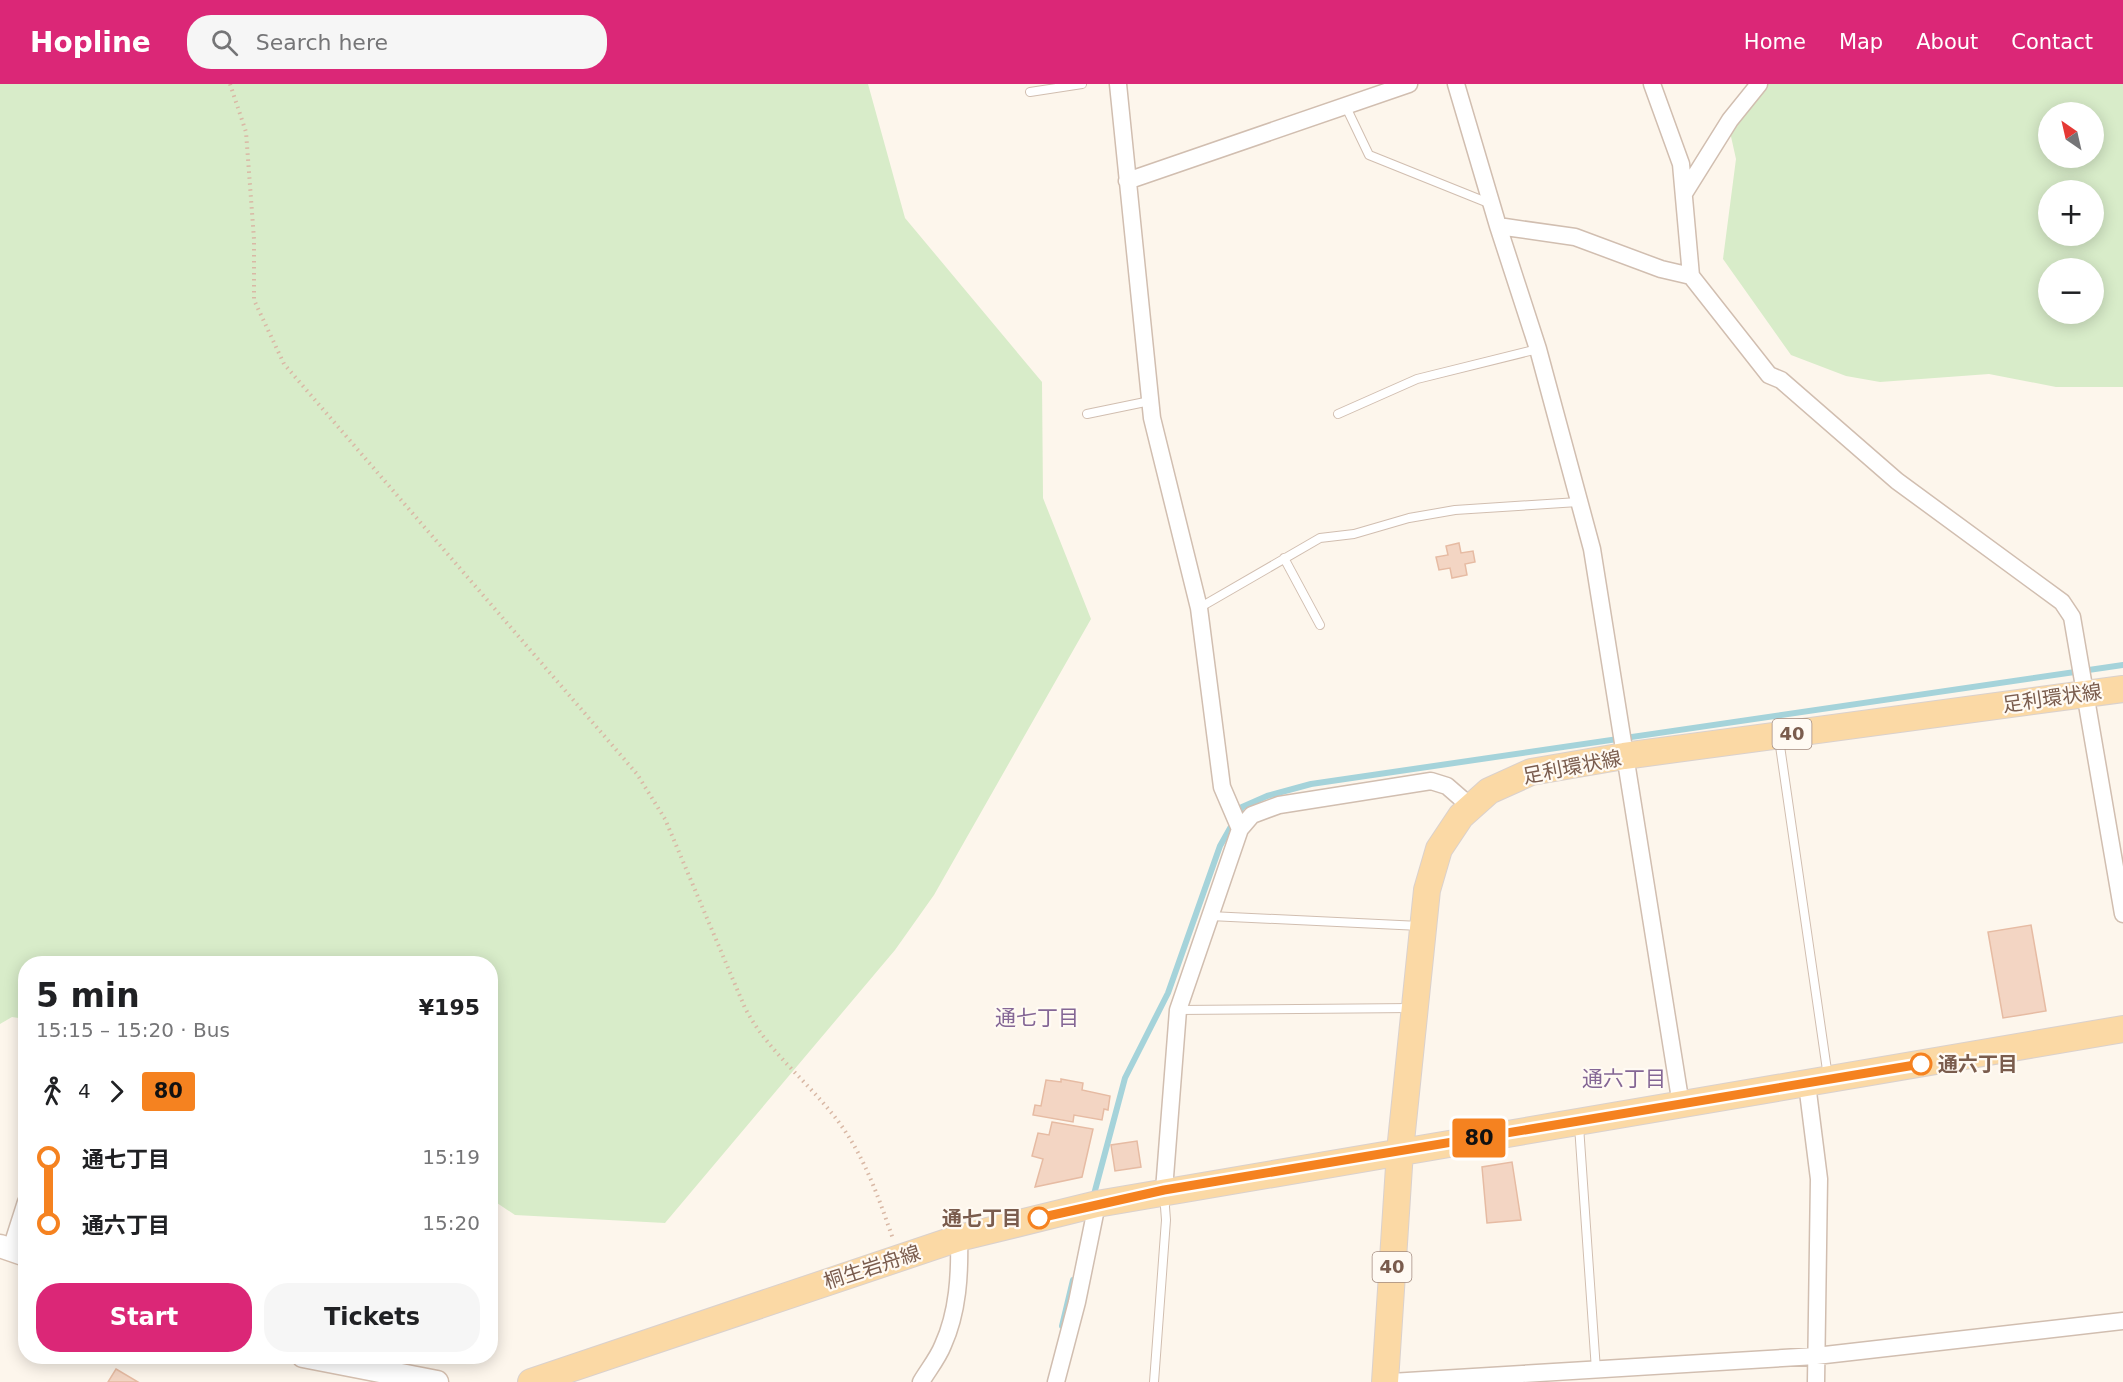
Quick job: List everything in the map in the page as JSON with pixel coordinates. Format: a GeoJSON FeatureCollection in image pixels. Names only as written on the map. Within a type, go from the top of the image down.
{"type":"FeatureCollection","features":[{"type":"Feature","properties":{"kind":"main road","name":"足利環状線"},"geometry":{"type":"LineString","coordinates":[[1384,1382],[1400,1151],[1427,890],[1439,849],[1449,831],[1470,806],[1502,783],[1531,772],[1624,756],[2123,689]]}},
{"type":"Feature","properties":{"kind":"main road","name":"桐生岩舟線"},"geometry":{"type":"LineString","coordinates":[[531,1382],[959,1238],[1097,1204],[1164,1190],[2123,1029]]}},
{"type":"Feature","properties":{"kind":"street"},"geometry":{"type":"LineString","coordinates":[[1118,84],[1150,401],[1199,608],[1220,777],[1240,829]]}},
{"type":"Feature","properties":{"kind":"street"},"geometry":{"type":"LineString","coordinates":[[1127,181],[1408,84]]}},
{"type":"Feature","properties":{"kind":"street"},"geometry":{"type":"LineString","coordinates":[[1456,84],[1491,204],[1538,348],[1592,549],[1681,1105]]}},
{"type":"Feature","properties":{"kind":"street"},"geometry":{"type":"LineString","coordinates":[[1652,84],[1681,164],[1691,276],[1769,375],[1781,380],[1897,481],[2062,602],[2072,617],[2123,914]]}},
{"type":"Feature","properties":{"kind":"street"},"geometry":{"type":"LineString","coordinates":[[1685,192],[1730,120],[1759,84]]}},
{"type":"Feature","properties":{"kind":"street"},"geometry":{"type":"LineString","coordinates":[[1498,226],[1575,237],[1661,269],[1691,276]]}},
{"type":"Feature","properties":{"kind":"street"},"geometry":{"type":"LineString","coordinates":[[1164,1190],[1178,1010],[1240,829],[1252,815],[1279,805],[1431,781],[1447,786],[1470,806]]}},
{"type":"Feature","properties":{"kind":"street"},"geometry":{"type":"LineString","coordinates":[[1816,1382],[1818,1082]]}},
{"type":"Feature","properties":{"kind":"street"},"geometry":{"type":"LineString","coordinates":[[1056,1382],[1077,1302],[1097,1204]]}},
{"type":"Feature","properties":{"kind":"street"},"geometry":{"type":"LineString","coordinates":[[12,1250],[18,1230]]}},
{"type":"Feature","properties":{"kind":"street"},"geometry":{"type":"LineString","coordinates":[[921,1382],[943,1346],[956,1304],[960,1271],[959,1238]]}},
{"type":"Feature","properties":{"kind":"street"},"geometry":{"type":"LineString","coordinates":[[1391,1382],[1595,1376],[1816,1356],[2123,1321]]}},
{"type":"Feature","properties":{"kind":"street"},"geometry":{"type":"LineString","coordinates":[[344,1364],[437,1382]]}},
{"type":"Feature","properties":{"kind":"lane"},"geometry":{"type":"LineString","coordinates":[[1030,92],[1082,84]]}},
{"type":"Feature","properties":{"kind":"lane"},"geometry":{"type":"LineString","coordinates":[[1346,106],[1369,155],[1491,204]]}},
{"type":"Feature","properties":{"kind":"lane"},"geometry":{"type":"LineString","coordinates":[[1338,414],[1417,379],[1538,348]]}},
{"type":"Feature","properties":{"kind":"lane"},"geometry":{"type":"LineString","coordinates":[[1087,414],[1150,401]]}},
{"type":"Feature","properties":{"kind":"lane"},"geometry":{"type":"LineString","coordinates":[[1199,608],[1320,538],[1354,534],[1408,518],[1455,510],[1578,502]]}},
{"type":"Feature","properties":{"kind":"lane"},"geometry":{"type":"LineString","coordinates":[[1284,558],[1320,625]]}},
{"type":"Feature","properties":{"kind":"lane"},"geometry":{"type":"LineString","coordinates":[[1778,736],[1818,1082]]}},
{"type":"Feature","properties":{"kind":"lane"},"geometry":{"type":"LineString","coordinates":[[1210,916],[1422,927]]}},
{"type":"Feature","properties":{"kind":"lane"},"geometry":{"type":"LineString","coordinates":[[1178,1010],[1414,1008]]}},
{"type":"Feature","properties":{"kind":"lane"},"geometry":{"type":"LineString","coordinates":[[1579,1122],[1595,1376]]}},
{"type":"Feature","properties":{"kind":"lane"},"geometry":{"type":"LineString","coordinates":[[1154,1382],[1166,1220],[1164,1190]]}},
{"type":"Feature","properties":{"kind":"path"},"geometry":{"type":"LineString","coordinates":[[230,84],[246,132],[255,246],[254,300],[284,364],[637,774],[665,819],[753,1024],[850,1138],[870,1175],[900,1257]]}},
{"type":"Feature","properties":{"kind":"green space"},"geometry":{"type":"Polygon","coordinates":[[[0,84],[868,84],[905,218],[1042,382],[1043,498],[1091,619],[934,895],[895,950],[665,1223],[515,1215],[498,1204],[498,956],[18,956],[18,1018],[12,1017],[0,1024],[0,84]]]}},
{"type":"Feature","properties":{"kind":"green space"},"geometry":{"type":"Polygon","coordinates":[[[1756,84],[2123,84],[2123,387],[2056,387],[1989,374],[1880,382],[1846,376],[1791,355],[1723,259],[1736,159],[1728,123],[1756,84]]]}},
{"type":"Feature","properties":{"kind":"building"},"geometry":{"type":"Polygon","coordinates":[[[1459,543],[1461,553],[1473,551],[1475,562],[1465,564],[1467,575],[1452,578],[1450,568],[1439,570],[1436,557],[1448,555],[1446,546],[1459,543]]]}},
{"type":"Feature","properties":{"kind":"building"},"geometry":{"type":"Polygon","coordinates":[[[2031,925],[2046,1011],[2003,1018],[1988,932],[2031,925]]]}},
{"type":"Feature","properties":{"kind":"building"},"geometry":{"type":"Polygon","coordinates":[[[1061,1079],[1083,1083],[1082,1090],[1110,1096],[1108,1110],[1104,1109],[1102,1120],[1074,1115],[1073,1122],[1033,1115],[1035,1105],[1041,1106],[1046,1080],[1061,1082],[1061,1079]]]}},
{"type":"Feature","properties":{"kind":"building"},"geometry":{"type":"Polygon","coordinates":[[[1052,1122],[1093,1129],[1082,1177],[1035,1187],[1043,1159],[1032,1156],[1038,1133],[1049,1135],[1052,1122]]]}},
{"type":"Feature","properties":{"kind":"building"},"geometry":{"type":"Polygon","coordinates":[[[1137,1141],[1141,1167],[1115,1171],[1111,1145],[1137,1141]]]}},
{"type":"Feature","properties":{"kind":"building"},"geometry":{"type":"Polygon","coordinates":[[[1512,1162],[1521,1220],[1487,1223],[1482,1167],[1512,1162]]]}},
{"type":"Feature","properties":{"kind":"building"},"geometry":{"type":"Polygon","coordinates":[[[116,1369],[138,1382],[108,1382],[116,1369]]]}},
{"type":"Feature","properties":{"kind":"waterway"},"geometry":{"type":"LineString","coordinates":[[1093,1198],[1125,1078],[1168,993],[1220,846],[1242,807],[1267,796],[1311,784],[2123,665]]}},
{"type":"Feature","properties":{"kind":"waterway"},"geometry":{"type":"LineString","coordinates":[[1062,1326],[1073,1280]]}},
{"type":"Feature","properties":{"kind":"bus line","name":"80"},"geometry":{"type":"LineString","coordinates":[[1039,1218],[1164,1190],[1921,1064]]}},
{"type":"Feature","properties":{"kind":"place","name":"通六丁目"},"geometry":{"type":"Point","coordinates":[1921,1064]}},
{"type":"Feature","properties":{"kind":"place","name":"通七丁目"},"geometry":{"type":"Point","coordinates":[1039,1218]}},
{"type":"Feature","properties":{"kind":"district","name":"通七丁目"},"geometry":{"type":"Point","coordinates":[1037,1018]}},
{"type":"Feature","properties":{"kind":"district","name":"通六丁目"},"geometry":{"type":"Point","coordinates":[1624,1079]}}]}
